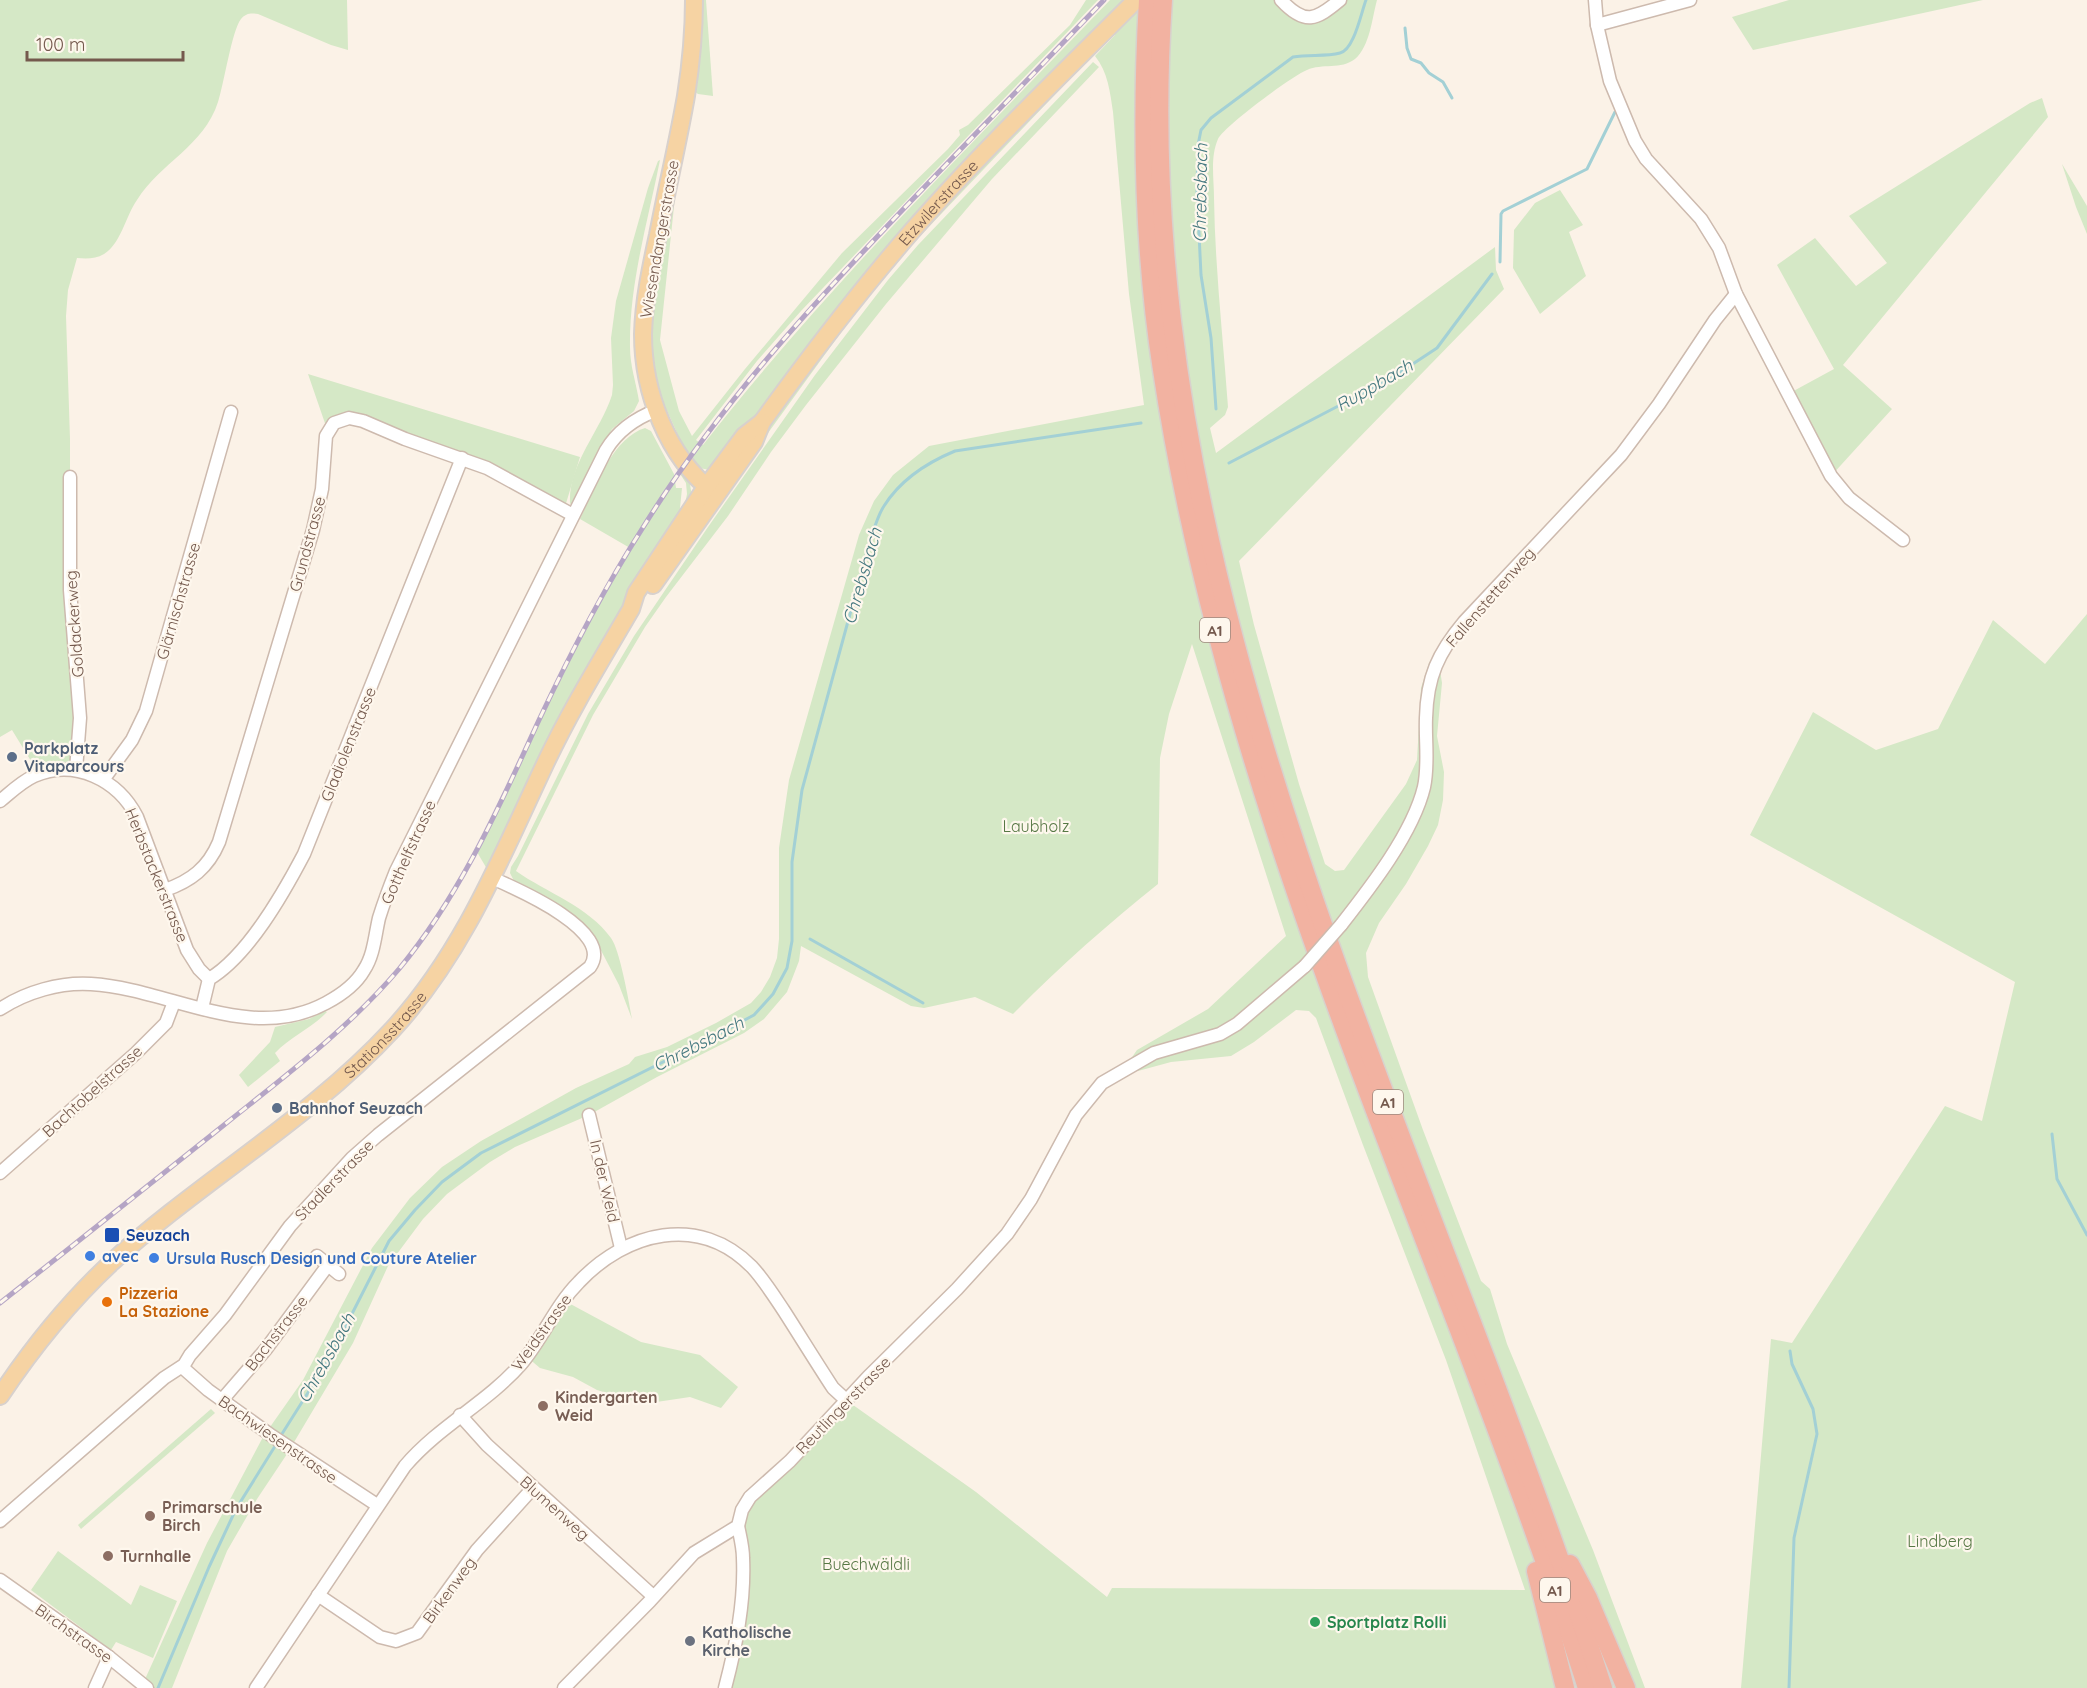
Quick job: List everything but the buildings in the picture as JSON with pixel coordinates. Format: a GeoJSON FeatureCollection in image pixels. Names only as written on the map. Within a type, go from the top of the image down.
{"type":"FeatureCollection","features":[{"type":"Feature","properties":{"kind":"highway","name":"A1"},"geometry":{"type":"LineString","coordinates":[[1148,0],[1144,63],[1143,155],[1147,236],[1155,316],[1177,460],[1216,635],[1266,804],[1310,935],[1520,1493],[1587,1688]]}},
{"type":"Feature","properties":{"kind":"highway","name":"A1"},"geometry":{"type":"LineString","coordinates":[[1163,0],[1158,122],[1165,269],[1188,438],[1218,583],[1264,748],[1317,911],[1545,1516],[1603,1688]]}},
{"type":"Feature","properties":{"kind":"highway","name":"A1"},"geometry":{"type":"LineString","coordinates":[[1520,1493],[1526,1532],[1565,1688]]}},
{"type":"Feature","properties":{"kind":"highway","name":"A1"},"geometry":{"type":"LineString","coordinates":[[1545,1516],[1588,1598],[1626,1688]]}},
{"type":"Feature","properties":{"kind":"main road","name":"Wiesendangerstrasse"},"geometry":{"type":"LineString","coordinates":[[694,0],[686,95],[645,305],[643,333],[645,362],[657,410],[678,453],[693,474],[711,490]]}},
{"type":"Feature","properties":{"kind":"main road","name":"Etzwilerstrasse"},"geometry":{"type":"LineString","coordinates":[[631,609],[644,599],[711,490],[754,442],[762,422],[835,325],[912,231],[1136,0]]}},
{"type":"Feature","properties":{"kind":"main road","name":"Stationsstrasse"},"geometry":{"type":"LineString","coordinates":[[0,1396],[66,1308],[112,1262],[313,1104],[355,1068],[410,1010],[445,963],[469,924],[547,760],[631,609]]}},
{"type":"Feature","properties":{"kind":"street"},"geometry":{"type":"LineString","coordinates":[[1281,0],[1299,15],[1310,17],[1321,16],[1341,0]]}},
{"type":"Feature","properties":{"kind":"street"},"geometry":{"type":"LineString","coordinates":[[1595,0],[1597,25],[1610,81],[1635,141],[1646,159],[1701,219],[1719,248],[1736,294],[1831,476],[1849,498],[1903,540]]}},
{"type":"Feature","properties":{"kind":"street"},"geometry":{"type":"LineString","coordinates":[[1597,25],[1690,0]]}},
{"type":"Feature","properties":{"kind":"street","name":"Fallenstettenweg"},"geometry":{"type":"LineString","coordinates":[[1093,1093],[1102,1083],[1154,1053],[1220,1034],[1237,1024],[1305,966],[1341,925],[1392,854],[1419,802],[1426,771],[1426,718],[1430,679],[1443,649],[1464,622],[1627,447],[1715,320],[1736,294]]}},
{"type":"Feature","properties":{"kind":"street","name":"Gotthelfstrasse"},"geometry":{"type":"LineString","coordinates":[[0,1009],[36,992],[81,984],[112,987],[253,1019],[286,1017],[329,1001],[349,987],[361,975],[371,957],[382,908],[396,871],[606,450],[615,437],[631,423],[657,410]]}},
{"type":"Feature","properties":{"kind":"street","name":"Glärnischstrasse"},"geometry":{"type":"LineString","coordinates":[[103,780],[132,740],[146,711],[231,412]]}},
{"type":"Feature","properties":{"kind":"street","name":"Grundstrasse"},"geometry":{"type":"LineString","coordinates":[[165,890],[188,881],[200,871],[211,858],[219,842],[316,517],[323,481],[326,440],[330,427],[344,419],[358,419],[505,476],[573,515]]}},
{"type":"Feature","properties":{"kind":"street","name":"Gladiolenstrasse"},"geometry":{"type":"LineString","coordinates":[[209,980],[226,968],[248,943],[288,883],[304,854],[462,458]]}},
{"type":"Feature","properties":{"kind":"street","name":"Goldackerweg"},"geometry":{"type":"LineString","coordinates":[[70,477],[70,590],[80,718],[76,771]]}},
{"type":"Feature","properties":{"kind":"street","name":"Herbstackerstrasse"},"geometry":{"type":"LineString","coordinates":[[0,801],[23,782],[39,774],[56,770],[89,773],[118,791],[133,810],[187,950],[197,967],[209,980]]}},
{"type":"Feature","properties":{"kind":"street","name":"Stadlerstrasse"},"geometry":{"type":"LineString","coordinates":[[0,1521],[165,1378],[183,1367],[190,1354],[225,1315],[290,1226],[352,1158],[592,964],[595,952],[592,944],[570,921],[536,899],[492,878]]}},
{"type":"Feature","properties":{"kind":"street"},"geometry":{"type":"LineString","coordinates":[[202,1008],[209,980]]}},
{"type":"Feature","properties":{"kind":"street","name":"Bachtobelstrasse"},"geometry":{"type":"LineString","coordinates":[[0,1173],[111,1077],[143,1046],[166,1023],[174,1002]]}},
{"type":"Feature","properties":{"kind":"street","name":"Reutlingerstrasse"},"geometry":{"type":"LineString","coordinates":[[738,1526],[742,1510],[750,1497],[790,1461],[846,1400],[957,1289],[1007,1234],[1031,1199],[1076,1115],[1093,1093]]}},
{"type":"Feature","properties":{"kind":"street","name":"In der Weid"},"geometry":{"type":"LineString","coordinates":[[589,1114],[621,1248]]}},
{"type":"Feature","properties":{"kind":"street","name":"Weidstrasse"},"geometry":{"type":"LineString","coordinates":[[256,1688],[377,1505],[415,1454],[432,1437],[509,1376],[533,1349],[572,1289],[592,1269],[621,1248],[646,1238],[676,1234],[709,1240],[731,1250],[760,1276],[833,1388],[846,1400]]}},
{"type":"Feature","properties":{"kind":"street"},"geometry":{"type":"LineString","coordinates":[[317,1256],[339,1274]]}},
{"type":"Feature","properties":{"kind":"street","name":"Bachstrasse"},"geometry":{"type":"LineString","coordinates":[[222,1400],[266,1349],[328,1265]]}},
{"type":"Feature","properties":{"kind":"street","name":"Bachwiesenstrasse"},"geometry":{"type":"LineString","coordinates":[[183,1367],[222,1400],[272,1436],[377,1505]]}},
{"type":"Feature","properties":{"kind":"street","name":"Blumenweg"},"geometry":{"type":"LineString","coordinates":[[460,1415],[487,1445],[653,1596]]}},
{"type":"Feature","properties":{"kind":"street","name":"Birkenweg"},"geometry":{"type":"LineString","coordinates":[[318,1595],[380,1637],[396,1641],[417,1634],[477,1550],[533,1488]]}},
{"type":"Feature","properties":{"kind":"street"},"geometry":{"type":"LineString","coordinates":[[564,1688],[694,1553],[738,1526],[743,1557],[742,1601],[725,1688]]}},
{"type":"Feature","properties":{"kind":"street","name":"Birchstrasse"},"geometry":{"type":"LineString","coordinates":[[0,1580],[109,1657],[147,1688]]}},
{"type":"Feature","properties":{"kind":"street"},"geometry":{"type":"LineString","coordinates":[[95,1688],[109,1657]]}},
{"type":"Feature","properties":{"kind":"green space"},"geometry":{"type":"Polygon","coordinates":[[[0,0],[347,0],[348,50],[258,14],[243,17],[234,34],[218,102],[203,131],[147,187],[133,206],[113,246],[101,256],[77,258],[68,290],[66,316],[76,770],[39,774],[12,730],[0,737],[0,0]]]}},
{"type":"Feature","properties":{"kind":"green space"},"geometry":{"type":"Polygon","coordinates":[[[698,0],[706,0],[713,96],[698,94],[694,91],[698,0]]]}},
{"type":"Feature","properties":{"kind":"green space"},"geometry":{"type":"Polygon","coordinates":[[[1086,0],[1098,0],[801,311],[757,361],[696,440],[703,445],[799,329],[901,217],[1110,0],[1281,0],[1310,17],[1340,0],[1377,0],[1367,39],[1355,59],[1344,64],[1313,68],[1299,74],[1244,113],[1218,139],[1213,161],[1215,224],[1228,407],[1225,415],[1210,428],[1216,453],[1495,247],[1496,270],[1504,289],[1239,561],[1254,625],[1299,784],[1325,864],[1335,871],[1344,870],[1406,784],[1417,760],[1421,688],[1429,663],[1436,652],[1443,649],[1437,736],[1444,772],[1443,800],[1438,825],[1406,884],[1379,923],[1366,953],[1368,977],[1481,1281],[1490,1289],[1507,1344],[1593,1550],[1645,1688],[725,1688],[735,1645],[742,1510],[846,1400],[976,1492],[1107,1597],[1112,1588],[1525,1590],[1446,1360],[1316,1018],[1309,1011],[1296,1010],[1254,1042],[1231,1056],[1171,1062],[1138,1071],[1123,1070],[1137,1050],[1208,1009],[1286,936],[1192,644],[1169,714],[1160,758],[1158,884],[1084,947],[1013,1014],[975,997],[924,1008],[911,1006],[801,946],[799,961],[787,992],[764,1019],[744,1033],[589,1115],[515,1147],[490,1162],[447,1194],[423,1219],[388,1266],[353,1343],[227,1551],[172,1688],[141,1688],[207,1543],[263,1437],[303,1380],[372,1248],[410,1198],[442,1167],[481,1141],[576,1088],[629,1064],[635,1057],[667,1047],[716,1023],[751,1003],[761,992],[777,958],[779,848],[789,780],[859,535],[874,501],[893,475],[929,446],[1144,405],[1129,294],[1113,112],[1106,75],[1095,56],[1115,35],[1117,19],[774,392],[715,467],[710,470],[699,468],[683,446],[662,400],[653,368],[648,326],[673,180],[675,197],[660,340],[679,411],[692,436],[842,253],[948,149],[960,135],[959,130],[968,125],[1070,25],[1086,0]]]}},
{"type":"Feature","properties":{"kind":"green space"},"geometry":{"type":"Polygon","coordinates":[[[1789,0],[1983,0],[1753,50],[1732,17],[1789,0]]]}},
{"type":"Feature","properties":{"kind":"green space"},"geometry":{"type":"Polygon","coordinates":[[[1086,59],[1087,61],[902,255],[855,313],[755,451],[770,425],[821,353],[915,238],[1086,59]]]}},
{"type":"Feature","properties":{"kind":"green space"},"geometry":{"type":"Polygon","coordinates":[[[1093,62],[1099,67],[992,179],[886,304],[806,405],[728,516],[666,597],[645,627],[593,715],[516,871],[591,917],[611,938],[621,964],[632,1019],[619,985],[593,935],[570,915],[516,885],[510,873],[511,867],[588,714],[634,636],[815,375],[918,245],[1093,62]]]}},
{"type":"Feature","properties":{"kind":"green space"},"geometry":{"type":"Polygon","coordinates":[[[2042,98],[2048,117],[1843,365],[1892,409],[1831,476],[1788,394],[1834,369],[1777,265],[1815,238],[1856,286],[1887,263],[1849,216],[2030,103],[2042,98]]]}},
{"type":"Feature","properties":{"kind":"green space"},"geometry":{"type":"Polygon","coordinates":[[[660,160],[640,253],[633,300],[630,347],[639,401],[634,411],[612,429],[575,501],[570,504],[574,475],[579,462],[612,395],[611,338],[616,301],[648,188],[660,160]]]}},
{"type":"Feature","properties":{"kind":"green space"},"geometry":{"type":"Polygon","coordinates":[[[2062,164],[2087,206],[2087,234],[2076,207],[2062,164]]]}},
{"type":"Feature","properties":{"kind":"green space"},"geometry":{"type":"Polygon","coordinates":[[[1560,190],[1583,225],[1569,232],[1586,276],[1540,314],[1513,268],[1514,230],[1535,203],[1560,190]]]}},
{"type":"Feature","properties":{"kind":"green space"},"geometry":{"type":"Polygon","coordinates":[[[308,374],[580,457],[564,510],[512,480],[358,419],[328,432],[308,374]]]}},
{"type":"Feature","properties":{"kind":"green space"},"geometry":{"type":"Polygon","coordinates":[[[645,428],[651,431],[674,474],[676,488],[682,488],[680,508],[683,516],[574,695],[487,869],[477,852],[575,647],[630,548],[580,519],[605,466],[623,442],[645,428]]]}},
{"type":"Feature","properties":{"kind":"green space"},"geometry":{"type":"Polygon","coordinates":[[[658,434],[690,484],[692,497],[685,504],[686,483],[667,454],[658,434]]]}},
{"type":"Feature","properties":{"kind":"green space","name":"Lindberg"},"geometry":{"type":"Polygon","coordinates":[[[2087,614],[2087,1688],[1741,1688],[1771,1339],[1792,1343],[1945,1106],[1982,1121],[2015,982],[1750,835],[1813,712],[1876,750],[1938,729],[1993,620],[2045,664],[2087,614]]]}},
{"type":"Feature","properties":{"kind":"green space"},"geometry":{"type":"Polygon","coordinates":[[[327,1012],[321,1018],[275,1053],[280,1061],[248,1087],[239,1075],[270,1042],[275,1027],[309,1019],[327,1012]]]}},
{"type":"Feature","properties":{"kind":"green space"},"geometry":{"type":"Polygon","coordinates":[[[563,1300],[641,1342],[700,1355],[738,1387],[721,1408],[690,1397],[643,1404],[597,1390],[573,1377],[540,1368],[527,1357],[563,1300]]]}},
{"type":"Feature","properties":{"kind":"green space"},"geometry":{"type":"Polygon","coordinates":[[[211,1409],[215,1413],[81,1529],[78,1525],[211,1409]]]}},
{"type":"Feature","properties":{"kind":"green space"},"geometry":{"type":"Polygon","coordinates":[[[58,1551],[131,1605],[140,1585],[177,1601],[153,1658],[116,1642],[111,1650],[31,1590],[58,1551]]]}},
{"type":"Feature","properties":{"kind":"waterway","name":"Chrebsbach"},"geometry":{"type":"LineString","coordinates":[[1216,409],[1211,338],[1201,275],[1197,192],[1198,145],[1201,130],[1211,118],[1293,57],[1334,54],[1345,50],[1353,38],[1366,0]]}},
{"type":"Feature","properties":{"kind":"waterway"},"geometry":{"type":"LineString","coordinates":[[1405,28],[1407,48],[1411,59],[1421,63],[1429,73],[1443,82],[1452,98]]}},
{"type":"Feature","properties":{"kind":"waterway","name":"Ruppbach"},"geometry":{"type":"LineString","coordinates":[[1500,262],[1501,214],[1503,211],[1587,169],[1615,112]]}},
{"type":"Feature","properties":{"kind":"waterway","name":"Ruppbach"},"geometry":{"type":"LineString","coordinates":[[1229,463],[1390,379],[1437,348],[1492,274]]}},
{"type":"Feature","properties":{"kind":"waterway","name":"Chrebsbach"},"geometry":{"type":"LineString","coordinates":[[280,1437],[328,1361],[389,1241],[442,1182],[481,1153],[754,1015],[773,994],[787,968],[792,941],[792,862],[802,790],[871,537],[880,513],[891,496],[915,473],[955,451],[1141,423]]}},
{"type":"Feature","properties":{"kind":"waterway"},"geometry":{"type":"LineString","coordinates":[[810,939],[923,1003]]}},
{"type":"Feature","properties":{"kind":"waterway"},"geometry":{"type":"LineString","coordinates":[[2052,1134],[2057,1179],[2087,1235]]}},
{"type":"Feature","properties":{"kind":"waterway"},"geometry":{"type":"LineString","coordinates":[[1789,1688],[1794,1538],[1817,1434],[1813,1409],[1792,1364],[1790,1351]]}},
{"type":"Feature","properties":{"kind":"waterway","name":"Chrebsbach"},"geometry":{"type":"LineString","coordinates":[[158,1688],[236,1509],[277,1443]]}},
{"type":"Feature","properties":{"kind":"railway"},"geometry":{"type":"LineString","coordinates":[[0,1303],[315,1051],[359,1012],[399,969],[441,911],[477,849],[563,671],[614,575],[702,440],[802,318],[1104,0]]}},
{"type":"Feature","properties":{"kind":"place","name":"Parkplatz Vitaparcours"},"geometry":{"type":"Point","coordinates":[12,757]}},
{"type":"Feature","properties":{"kind":"place","name":"Bahnhof Seuzach"},"geometry":{"type":"Point","coordinates":[277,1108]}},
{"type":"Feature","properties":{"kind":"place","name":"Seuzach"},"geometry":{"type":"Point","coordinates":[112,1235]}},
{"type":"Feature","properties":{"kind":"place","name":"avec"},"geometry":{"type":"Point","coordinates":[90,1256]}},
{"type":"Feature","properties":{"kind":"place","name":"Ursula Rusch Design und Couture Atelier"},"geometry":{"type":"Point","coordinates":[154,1258]}},
{"type":"Feature","properties":{"kind":"place","name":"Pizzeria La Stazione"},"geometry":{"type":"Point","coordinates":[107,1302]}},
{"type":"Feature","properties":{"kind":"place","name":"Kindergarten Weid"},"geometry":{"type":"Point","coordinates":[543,1406]}},
{"type":"Feature","properties":{"kind":"place","name":"Primarschule Birch"},"geometry":{"type":"Point","coordinates":[150,1516]}},
{"type":"Feature","properties":{"kind":"place","name":"Turnhalle"},"geometry":{"type":"Point","coordinates":[108,1556]}},
{"type":"Feature","properties":{"kind":"place","name":"Sportplatz Rolli"},"geometry":{"type":"Point","coordinates":[1315,1622]}},
{"type":"Feature","properties":{"kind":"place","name":"Katholische Kirche"},"geometry":{"type":"Point","coordinates":[690,1641]}},
{"type":"Feature","properties":{"kind":"park label","name":"Laubholz"},"geometry":{"type":"Point","coordinates":[1036,826]}},
{"type":"Feature","properties":{"kind":"park label","name":"Buechwäldli"},"geometry":{"type":"Point","coordinates":[866,1564]}}]}
